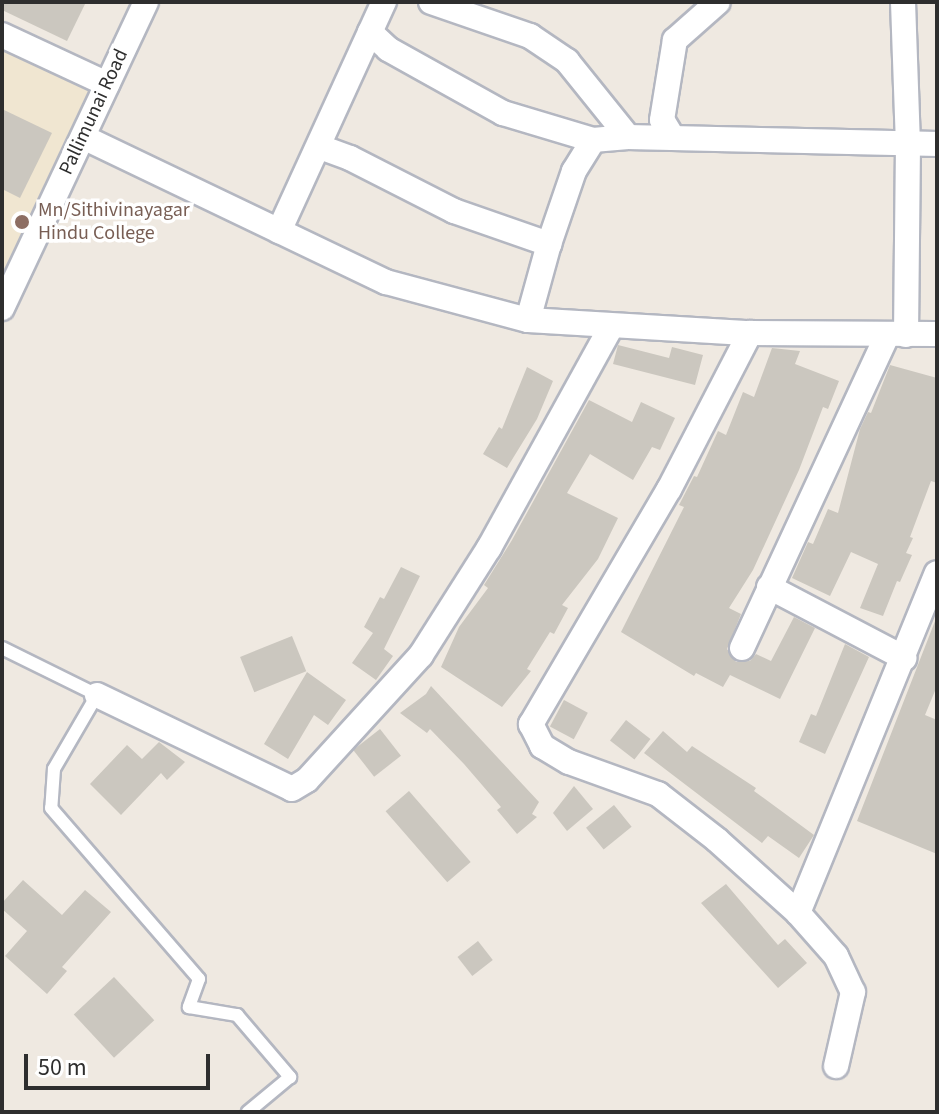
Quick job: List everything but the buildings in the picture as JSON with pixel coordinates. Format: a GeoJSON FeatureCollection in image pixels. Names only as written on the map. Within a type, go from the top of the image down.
{"type":"FeatureCollection","features":[{"type":"Feature","properties":{"kind":"street","name":"Pallimunai Road"},"geometry":{"type":"LineString","coordinates":[[2,308],[146,2]]}},
{"type":"Feature","properties":{"kind":"street"},"geometry":{"type":"LineString","coordinates":[[279,231],[384,2]]}},
{"type":"Feature","properties":{"kind":"street"},"geometry":{"type":"LineString","coordinates":[[431,2],[530,36],[567,61],[628,137]]}},
{"type":"Feature","properties":{"kind":"street"},"geometry":{"type":"LineString","coordinates":[[673,138],[662,120],[675,40],[718,2]]}},
{"type":"Feature","properties":{"kind":"street"},"geometry":{"type":"LineString","coordinates":[[742,648],[769,587],[897,336],[908,144],[903,2]]}},
{"type":"Feature","properties":{"kind":"street"},"geometry":{"type":"LineString","coordinates":[[370,32],[388,49],[503,113],[593,140],[628,137],[937,144]]}},
{"type":"Feature","properties":{"kind":"street"},"geometry":{"type":"LineString","coordinates":[[2,35],[107,84]]}},
{"type":"Feature","properties":{"kind":"street"},"geometry":{"type":"LineString","coordinates":[[83,137],[386,282],[528,320],[750,333],[937,334]]}},
{"type":"Feature","properties":{"kind":"street"},"geometry":{"type":"LineString","coordinates":[[528,320],[574,171],[593,140]]}},
{"type":"Feature","properties":{"kind":"street"},"geometry":{"type":"LineString","coordinates":[[320,147],[350,158],[454,211],[549,244]]}},
{"type":"Feature","properties":{"kind":"street"},"geometry":{"type":"LineString","coordinates":[[97,695],[292,789],[307,780],[421,655],[489,548],[611,327]]}},
{"type":"Feature","properties":{"kind":"street"},"geometry":{"type":"LineString","coordinates":[[750,333],[669,489],[531,724],[542,746],[569,762],[658,794],[717,840],[798,913],[836,956],[853,992],[836,1066]]}},
{"type":"Feature","properties":{"kind":"street"},"geometry":{"type":"LineString","coordinates":[[798,913],[937,573]]}},
{"type":"Feature","properties":{"kind":"street"},"geometry":{"type":"LineString","coordinates":[[769,587],[904,658]]}},
{"type":"Feature","properties":{"kind":"lane"},"geometry":{"type":"LineString","coordinates":[[2,648],[97,695],[54,769],[51,808],[199,979],[189,1007],[237,1015],[290,1077],[248,1112]]}},
{"type":"Feature","properties":{"kind":"shaded area","name":"Mn/Sithivinayagar Hindu College"},"geometry":{"type":"Polygon","coordinates":[[[2,35],[107,84],[2,308],[2,35]]]}},
{"type":"Feature","properties":{"kind":"place","name":"Mn/Sithivinayagar Hindu College"},"geometry":{"type":"Point","coordinates":[22,222]}}]}
